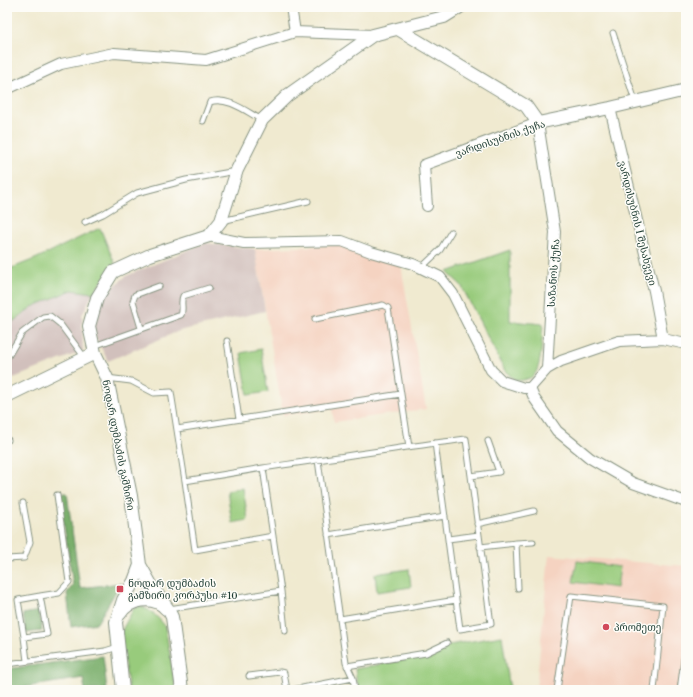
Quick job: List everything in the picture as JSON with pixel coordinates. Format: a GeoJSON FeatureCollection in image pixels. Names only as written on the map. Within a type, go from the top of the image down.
{"type":"FeatureCollection","features":[{"type":"Feature","properties":{"kind":"street"},"geometry":{"type":"LineString","coordinates":[[291,7],[295,32]]}},
{"type":"Feature","properties":{"kind":"street"},"geometry":{"type":"LineString","coordinates":[[7,89],[60,64],[106,54],[114,53],[206,60],[295,32],[373,35],[444,17],[460,7]]}},
{"type":"Feature","properties":{"kind":"street","name":"საზანოს ქუჩა"},"geometry":{"type":"LineString","coordinates":[[398,29],[526,106],[538,123],[555,232],[547,369]]}},
{"type":"Feature","properties":{"kind":"street"},"geometry":{"type":"LineString","coordinates":[[209,236],[221,221],[237,170],[262,120],[288,95],[373,35]]}},
{"type":"Feature","properties":{"kind":"street","name":"ვარდისუბნის ქუჩა"},"geometry":{"type":"LineString","coordinates":[[427,206],[424,165],[538,123],[686,90]]}},
{"type":"Feature","properties":{"kind":"street","name":"ვარდისუბნის I შესახვევი"},"geometry":{"type":"LineString","coordinates":[[610,108],[654,291],[663,339]]}},
{"type":"Feature","properties":{"kind":"street"},"geometry":{"type":"LineString","coordinates":[[209,236],[244,243],[342,241],[371,252],[412,264],[440,276],[453,294],[491,370],[502,381],[524,388],[530,388],[547,369],[561,361],[619,341],[663,339],[686,344]]}},
{"type":"Feature","properties":{"kind":"street","name":"ნოდარ დუმბაძის გამზირი"},"geometry":{"type":"LineString","coordinates":[[182,690],[170,613],[140,565],[131,496],[107,378],[91,352],[89,326],[97,298],[113,272],[150,255],[209,236]]}},
{"type":"Feature","properties":{"kind":"street"},"geometry":{"type":"LineString","coordinates":[[7,396],[91,352]]}},
{"type":"Feature","properties":{"kind":"street"},"geometry":{"type":"LineString","coordinates":[[530,388],[534,398],[557,431],[590,458],[633,483],[686,502]]}},
{"type":"Feature","properties":{"kind":"street","name":"ნოდარ დუმბაძის გამზირი"},"geometry":{"type":"LineString","coordinates":[[123,690],[116,622],[123,600],[134,581],[140,565]]}},
{"type":"Feature","properties":{"kind":"street"},"geometry":{"type":"LineString","coordinates":[[116,622],[123,609],[135,601],[149,600],[163,605],[170,613]]}},
{"type":"Feature","properties":{"kind":"lane"},"geometry":{"type":"LineString","coordinates":[[613,33],[635,102]]}},
{"type":"Feature","properties":{"kind":"lane"},"geometry":{"type":"LineString","coordinates":[[203,121],[210,102],[216,100],[226,102],[262,120]]}},
{"type":"Feature","properties":{"kind":"lane"},"geometry":{"type":"LineString","coordinates":[[85,222],[103,214],[137,193],[186,180],[237,170]]}},
{"type":"Feature","properties":{"kind":"lane"},"geometry":{"type":"LineString","coordinates":[[221,221],[308,201]]}},
{"type":"Feature","properties":{"kind":"lane"},"geometry":{"type":"LineString","coordinates":[[421,268],[440,250],[451,232]]}},
{"type":"Feature","properties":{"kind":"lane"},"geometry":{"type":"LineString","coordinates":[[141,328],[133,301],[135,295],[159,286]]}},
{"type":"Feature","properties":{"kind":"lane"},"geometry":{"type":"LineString","coordinates":[[7,358],[22,333],[43,317],[50,316],[55,319],[91,352],[141,328],[181,315],[183,311],[182,296],[209,288]]}},
{"type":"Feature","properties":{"kind":"lane"},"geometry":{"type":"LineString","coordinates":[[315,319],[383,305],[388,308],[409,447]]}},
{"type":"Feature","properties":{"kind":"lane"},"geometry":{"type":"LineString","coordinates":[[227,341],[239,419]]}},
{"type":"Feature","properties":{"kind":"lane"},"geometry":{"type":"LineString","coordinates":[[107,378],[131,381],[154,393],[170,392],[195,550],[273,536]]}},
{"type":"Feature","properties":{"kind":"lane"},"geometry":{"type":"LineString","coordinates":[[177,429],[401,394]]}},
{"type":"Feature","properties":{"kind":"lane"},"geometry":{"type":"LineString","coordinates":[[185,481],[263,468],[435,443],[466,439],[491,624],[460,629],[435,443]]}},
{"type":"Feature","properties":{"kind":"lane"},"geometry":{"type":"LineString","coordinates":[[471,476],[498,472],[488,441]]}},
{"type":"Feature","properties":{"kind":"lane"},"geometry":{"type":"LineString","coordinates":[[318,460],[347,666],[353,678],[354,690]]}},
{"type":"Feature","properties":{"kind":"lane"},"geometry":{"type":"LineString","coordinates":[[263,468],[281,591],[285,631]]}},
{"type":"Feature","properties":{"kind":"lane"},"geometry":{"type":"LineString","coordinates":[[28,661],[18,600],[59,593],[70,582],[57,496]]}},
{"type":"Feature","properties":{"kind":"lane"},"geometry":{"type":"LineString","coordinates":[[7,560],[24,558],[30,542],[23,502]]}},
{"type":"Feature","properties":{"kind":"lane"},"geometry":{"type":"LineString","coordinates":[[477,524],[534,511]]}},
{"type":"Feature","properties":{"kind":"lane"},"geometry":{"type":"LineString","coordinates":[[328,535],[445,516]]}},
{"type":"Feature","properties":{"kind":"lane"},"geometry":{"type":"LineString","coordinates":[[448,539],[479,535]]}},
{"type":"Feature","properties":{"kind":"lane"},"geometry":{"type":"LineString","coordinates":[[480,547],[533,542]]}},
{"type":"Feature","properties":{"kind":"lane"},"geometry":{"type":"LineString","coordinates":[[516,543],[518,588]]}},
{"type":"Feature","properties":{"kind":"lane"},"geometry":{"type":"LineString","coordinates":[[170,613],[281,591]]}},
{"type":"Feature","properties":{"kind":"lane"},"geometry":{"type":"LineString","coordinates":[[24,637],[47,634],[40,596]]}},
{"type":"Feature","properties":{"kind":"lane"},"geometry":{"type":"LineString","coordinates":[[558,690],[571,596],[663,606],[654,690]]}},
{"type":"Feature","properties":{"kind":"lane"},"geometry":{"type":"LineString","coordinates":[[340,619],[456,600]]}},
{"type":"Feature","properties":{"kind":"lane"},"geometry":{"type":"LineString","coordinates":[[347,666],[426,652],[447,643]]}},
{"type":"Feature","properties":{"kind":"lane"},"geometry":{"type":"LineString","coordinates":[[680,690],[686,645]]}},
{"type":"Feature","properties":{"kind":"lane"},"geometry":{"type":"LineString","coordinates":[[7,664],[118,647]]}},
{"type":"Feature","properties":{"kind":"lane"},"geometry":{"type":"LineString","coordinates":[[249,676],[280,672],[284,673],[287,690]]}},
{"type":"Feature","properties":{"kind":"lane"},"geometry":{"type":"LineString","coordinates":[[292,690],[353,678]]}},
{"type":"Feature","properties":{"kind":"shaded area"},"geometry":{"type":"Polygon","coordinates":[[[205,243],[255,249],[265,311],[179,331],[108,361],[91,328],[103,296],[126,276],[205,243]]]}},
{"type":"Feature","properties":{"kind":"shaded area"},"geometry":{"type":"Polygon","coordinates":[[[340,245],[401,265],[426,409],[334,422],[332,409],[283,415],[255,249],[340,245]]]}},
{"type":"Feature","properties":{"kind":"shaded area"},"geometry":{"type":"Polygon","coordinates":[[[72,290],[93,293],[82,315],[83,351],[11,379],[7,369],[7,326],[32,307],[72,290]]]}},
{"type":"Feature","properties":{"kind":"shaded area","name":"პრომეთე"},"geometry":{"type":"Polygon","coordinates":[[[549,555],[686,566],[686,690],[536,690],[549,555]]]}},
{"type":"Feature","properties":{"kind":"green space"},"geometry":{"type":"Polygon","coordinates":[[[100,228],[115,264],[93,293],[72,290],[32,307],[7,326],[7,264],[12,268],[35,259],[100,228]]]}},
{"type":"Feature","properties":{"kind":"green space"},"geometry":{"type":"Polygon","coordinates":[[[510,250],[510,321],[543,324],[541,352],[538,367],[533,376],[522,380],[515,380],[505,371],[461,285],[447,272],[510,250]]]}},
{"type":"Feature","properties":{"kind":"green space"},"geometry":{"type":"Polygon","coordinates":[[[261,349],[268,392],[248,395],[241,353],[261,349]]]}},
{"type":"Feature","properties":{"kind":"green space"},"geometry":{"type":"Polygon","coordinates":[[[243,488],[248,520],[232,523],[227,491],[243,488]]]}},
{"type":"Feature","properties":{"kind":"green space"},"geometry":{"type":"Polygon","coordinates":[[[59,493],[67,493],[80,588],[121,583],[97,623],[71,627],[67,593],[73,585],[59,493]]]}},
{"type":"Feature","properties":{"kind":"green space"},"geometry":{"type":"Polygon","coordinates":[[[577,561],[620,567],[617,588],[573,582],[577,561]]]}},
{"type":"Feature","properties":{"kind":"green space"},"geometry":{"type":"Polygon","coordinates":[[[409,569],[411,587],[377,592],[375,574],[409,569]]]}},
{"type":"Feature","properties":{"kind":"green space"},"geometry":{"type":"Polygon","coordinates":[[[140,606],[154,614],[165,626],[176,690],[129,690],[120,639],[123,628],[134,608],[140,606]]]}},
{"type":"Feature","properties":{"kind":"green space"},"geometry":{"type":"Polygon","coordinates":[[[39,611],[42,631],[26,633],[23,614],[39,611]]]}},
{"type":"Feature","properties":{"kind":"green space"},"geometry":{"type":"Polygon","coordinates":[[[502,636],[510,690],[358,690],[355,669],[425,656],[449,645],[502,636]]]}},
{"type":"Feature","properties":{"kind":"green space"},"geometry":{"type":"Polygon","coordinates":[[[103,656],[107,690],[85,690],[83,678],[7,690],[7,669],[103,656]]]}},
{"type":"Feature","properties":{"kind":"place","name":"ნოდარ დუმბაძის გამზირი კორპუსი #10"},"geometry":{"type":"Point","coordinates":[120,589]}},
{"type":"Feature","properties":{"kind":"place","name":"პრომეთე"},"geometry":{"type":"Point","coordinates":[606,627]}}]}
